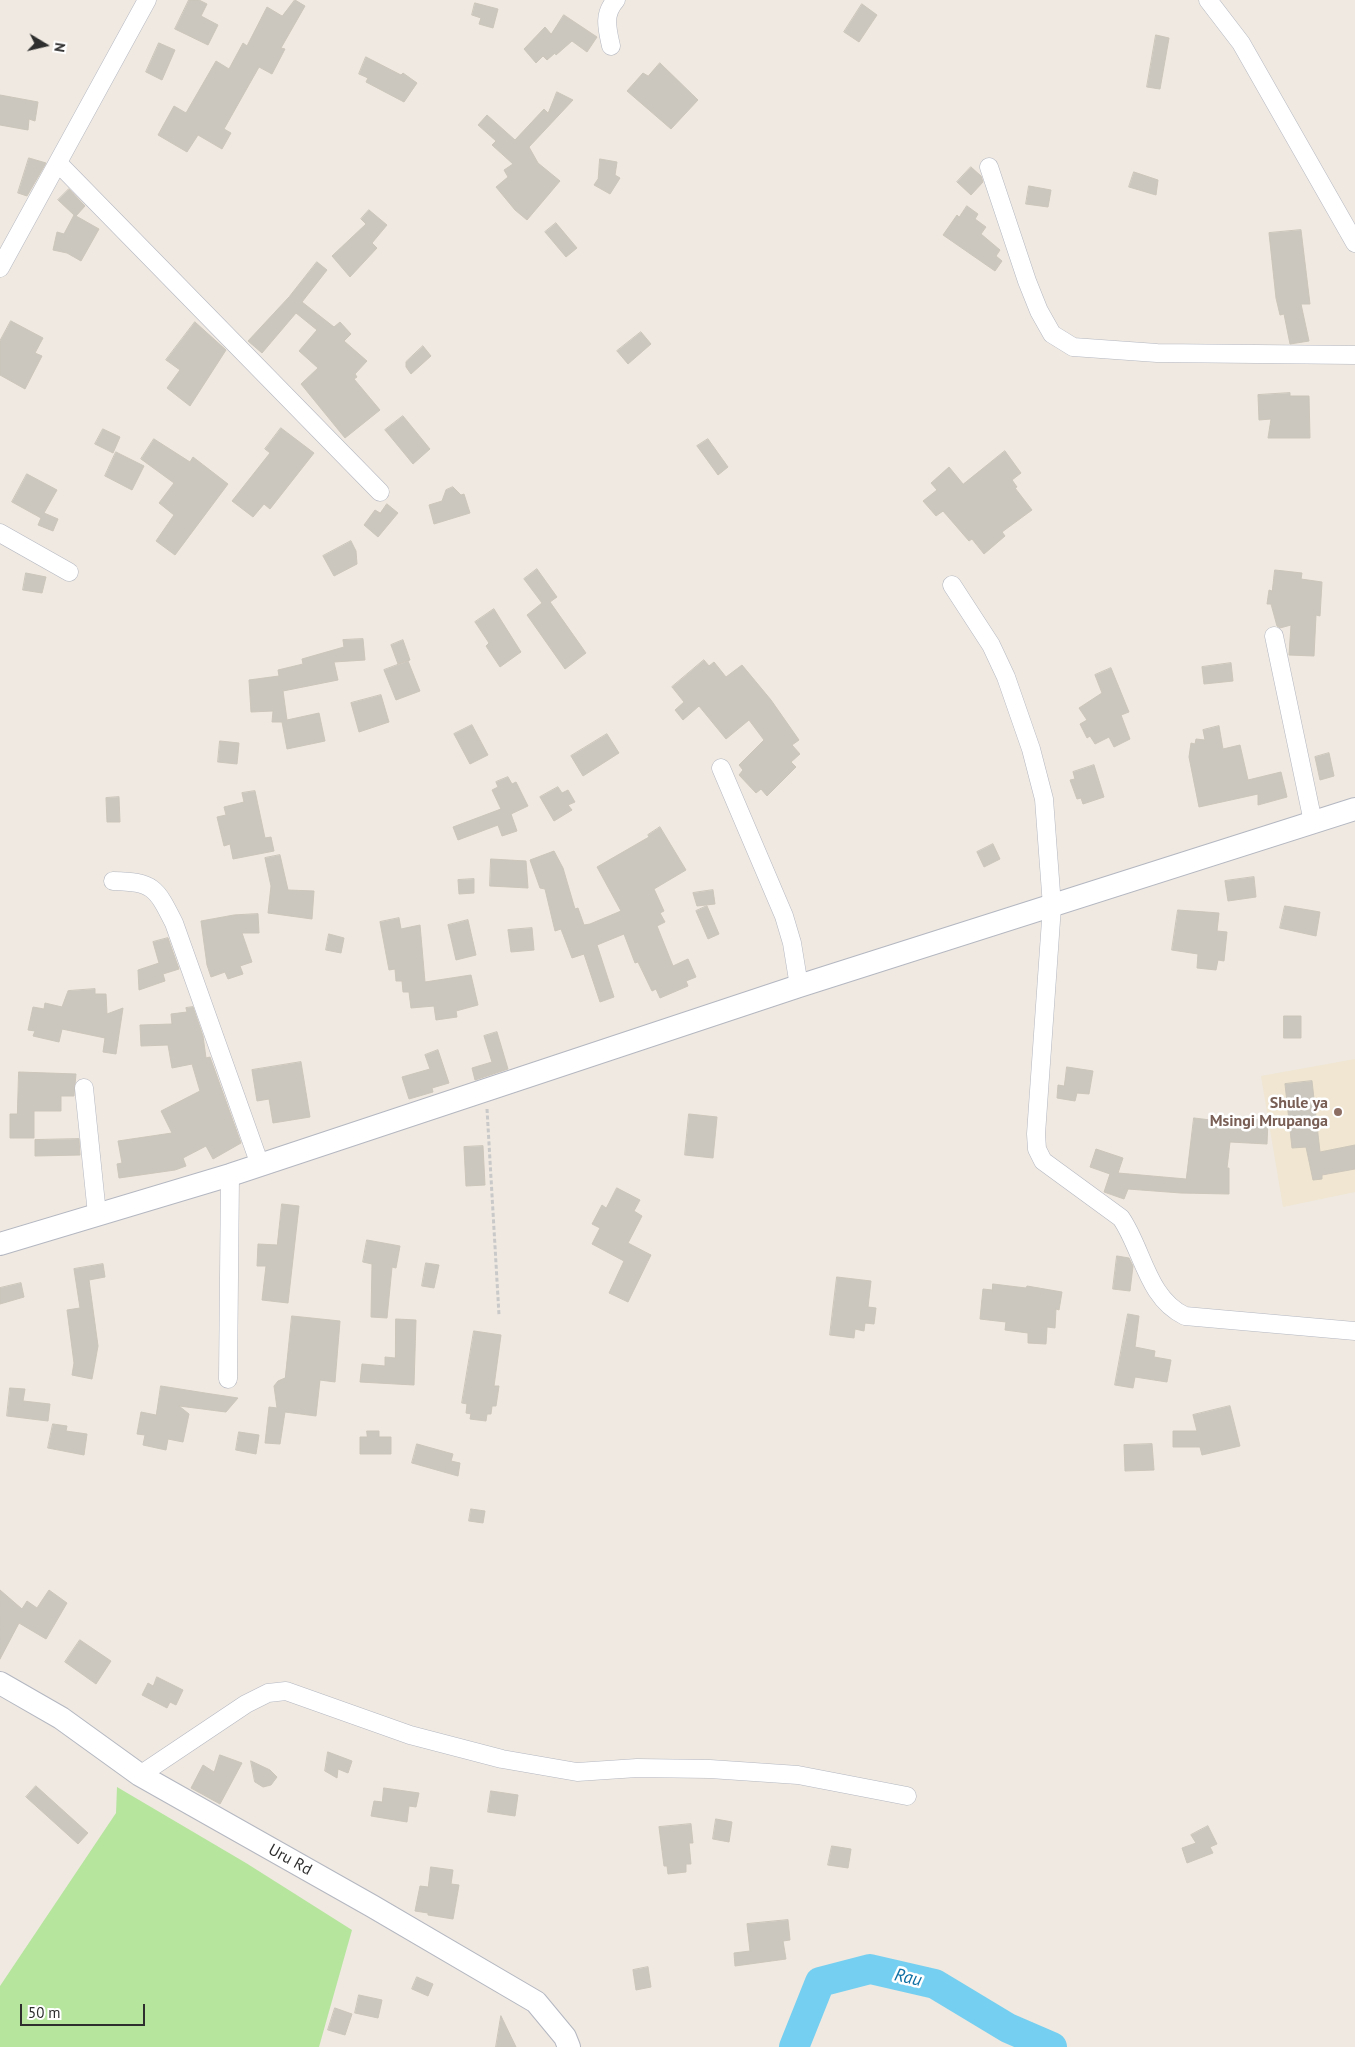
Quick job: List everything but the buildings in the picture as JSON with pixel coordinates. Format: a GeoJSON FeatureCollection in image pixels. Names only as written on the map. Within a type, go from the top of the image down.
{"type":"FeatureCollection","features":[{"type":"Feature","properties":{"kind":"street"},"geometry":{"type":"LineString","coordinates":[[0,268],[8,238],[58,163],[147,0]]}},
{"type":"Feature","properties":{"kind":"street"},"geometry":{"type":"LineString","coordinates":[[611,46],[607,16],[610,7],[616,0]]}},
{"type":"Feature","properties":{"kind":"street"},"geometry":{"type":"LineString","coordinates":[[1208,0],[1241,43],[1355,243]]}},
{"type":"Feature","properties":{"kind":"street"},"geometry":{"type":"LineString","coordinates":[[58,163],[380,492]]}},
{"type":"Feature","properties":{"kind":"street"},"geometry":{"type":"LineString","coordinates":[[989,167],[1039,311],[1052,334],[1072,347],[1157,353],[1355,354]]}},
{"type":"Feature","properties":{"kind":"street"},"geometry":{"type":"LineString","coordinates":[[0,533],[69,572]]}},
{"type":"Feature","properties":{"kind":"street"},"geometry":{"type":"LineString","coordinates":[[952,585],[991,645],[1006,677],[1031,749],[1044,799],[1052,906],[1036,1134],[1037,1149],[1043,1161],[1121,1218],[1129,1230],[1148,1274],[1163,1300],[1173,1310],[1185,1316],[1355,1331]]}},
{"type":"Feature","properties":{"kind":"street"},"geometry":{"type":"LineString","coordinates":[[1274,636],[1313,822]]}},
{"type":"Feature","properties":{"kind":"street"},"geometry":{"type":"LineString","coordinates":[[721,768],[781,908],[792,943],[799,986]]}},
{"type":"Feature","properties":{"kind":"street"},"geometry":{"type":"LineString","coordinates":[[0,1244],[230,1175],[486,1088],[799,986],[1355,809]]}},
{"type":"Feature","properties":{"kind":"street"},"geometry":{"type":"LineString","coordinates":[[112,881],[137,881],[149,886],[161,896],[174,923],[260,1165]]}},
{"type":"Feature","properties":{"kind":"street"},"geometry":{"type":"LineString","coordinates":[[84,1088],[96,1214]]}},
{"type":"Feature","properties":{"kind":"street"},"geometry":{"type":"LineString","coordinates":[[228,1379],[230,1175]]}},
{"type":"Feature","properties":{"kind":"street","name":"Uru Rd"},"geometry":{"type":"LineString","coordinates":[[0,1683],[61,1718],[140,1775],[372,1906],[536,2002],[565,2037],[569,2047]]}},
{"type":"Feature","properties":{"kind":"street"},"geometry":{"type":"LineString","coordinates":[[140,1775],[246,1704],[268,1693],[286,1691],[410,1735],[502,1760],[576,1772],[637,1768],[710,1769],[798,1775],[907,1796]]}},
{"type":"Feature","properties":{"kind":"path"},"geometry":{"type":"LineString","coordinates":[[486,1088],[499,1314]]}},
{"type":"Feature","properties":{"kind":"shaded area"},"geometry":{"type":"Polygon","coordinates":[[[1355,1059],[1355,1192],[1283,1207],[1261,1076],[1355,1059]]]}},
{"type":"Feature","properties":{"kind":"green space"},"geometry":{"type":"Polygon","coordinates":[[[117,1787],[246,1863],[352,1930],[319,2047],[0,2047],[0,1986],[116,1813],[117,1787]]]}},
{"type":"Feature","properties":{"kind":"waterway","name":"Rau"},"geometry":{"type":"LineString","coordinates":[[794,2047],[820,1982],[870,1969],[935,1984],[1008,2028],[1052,2047]]}},
{"type":"Feature","properties":{"kind":"place","name":"Shule ya Msingi Mrupanga"},"geometry":{"type":"Point","coordinates":[1338,1112]}}]}
